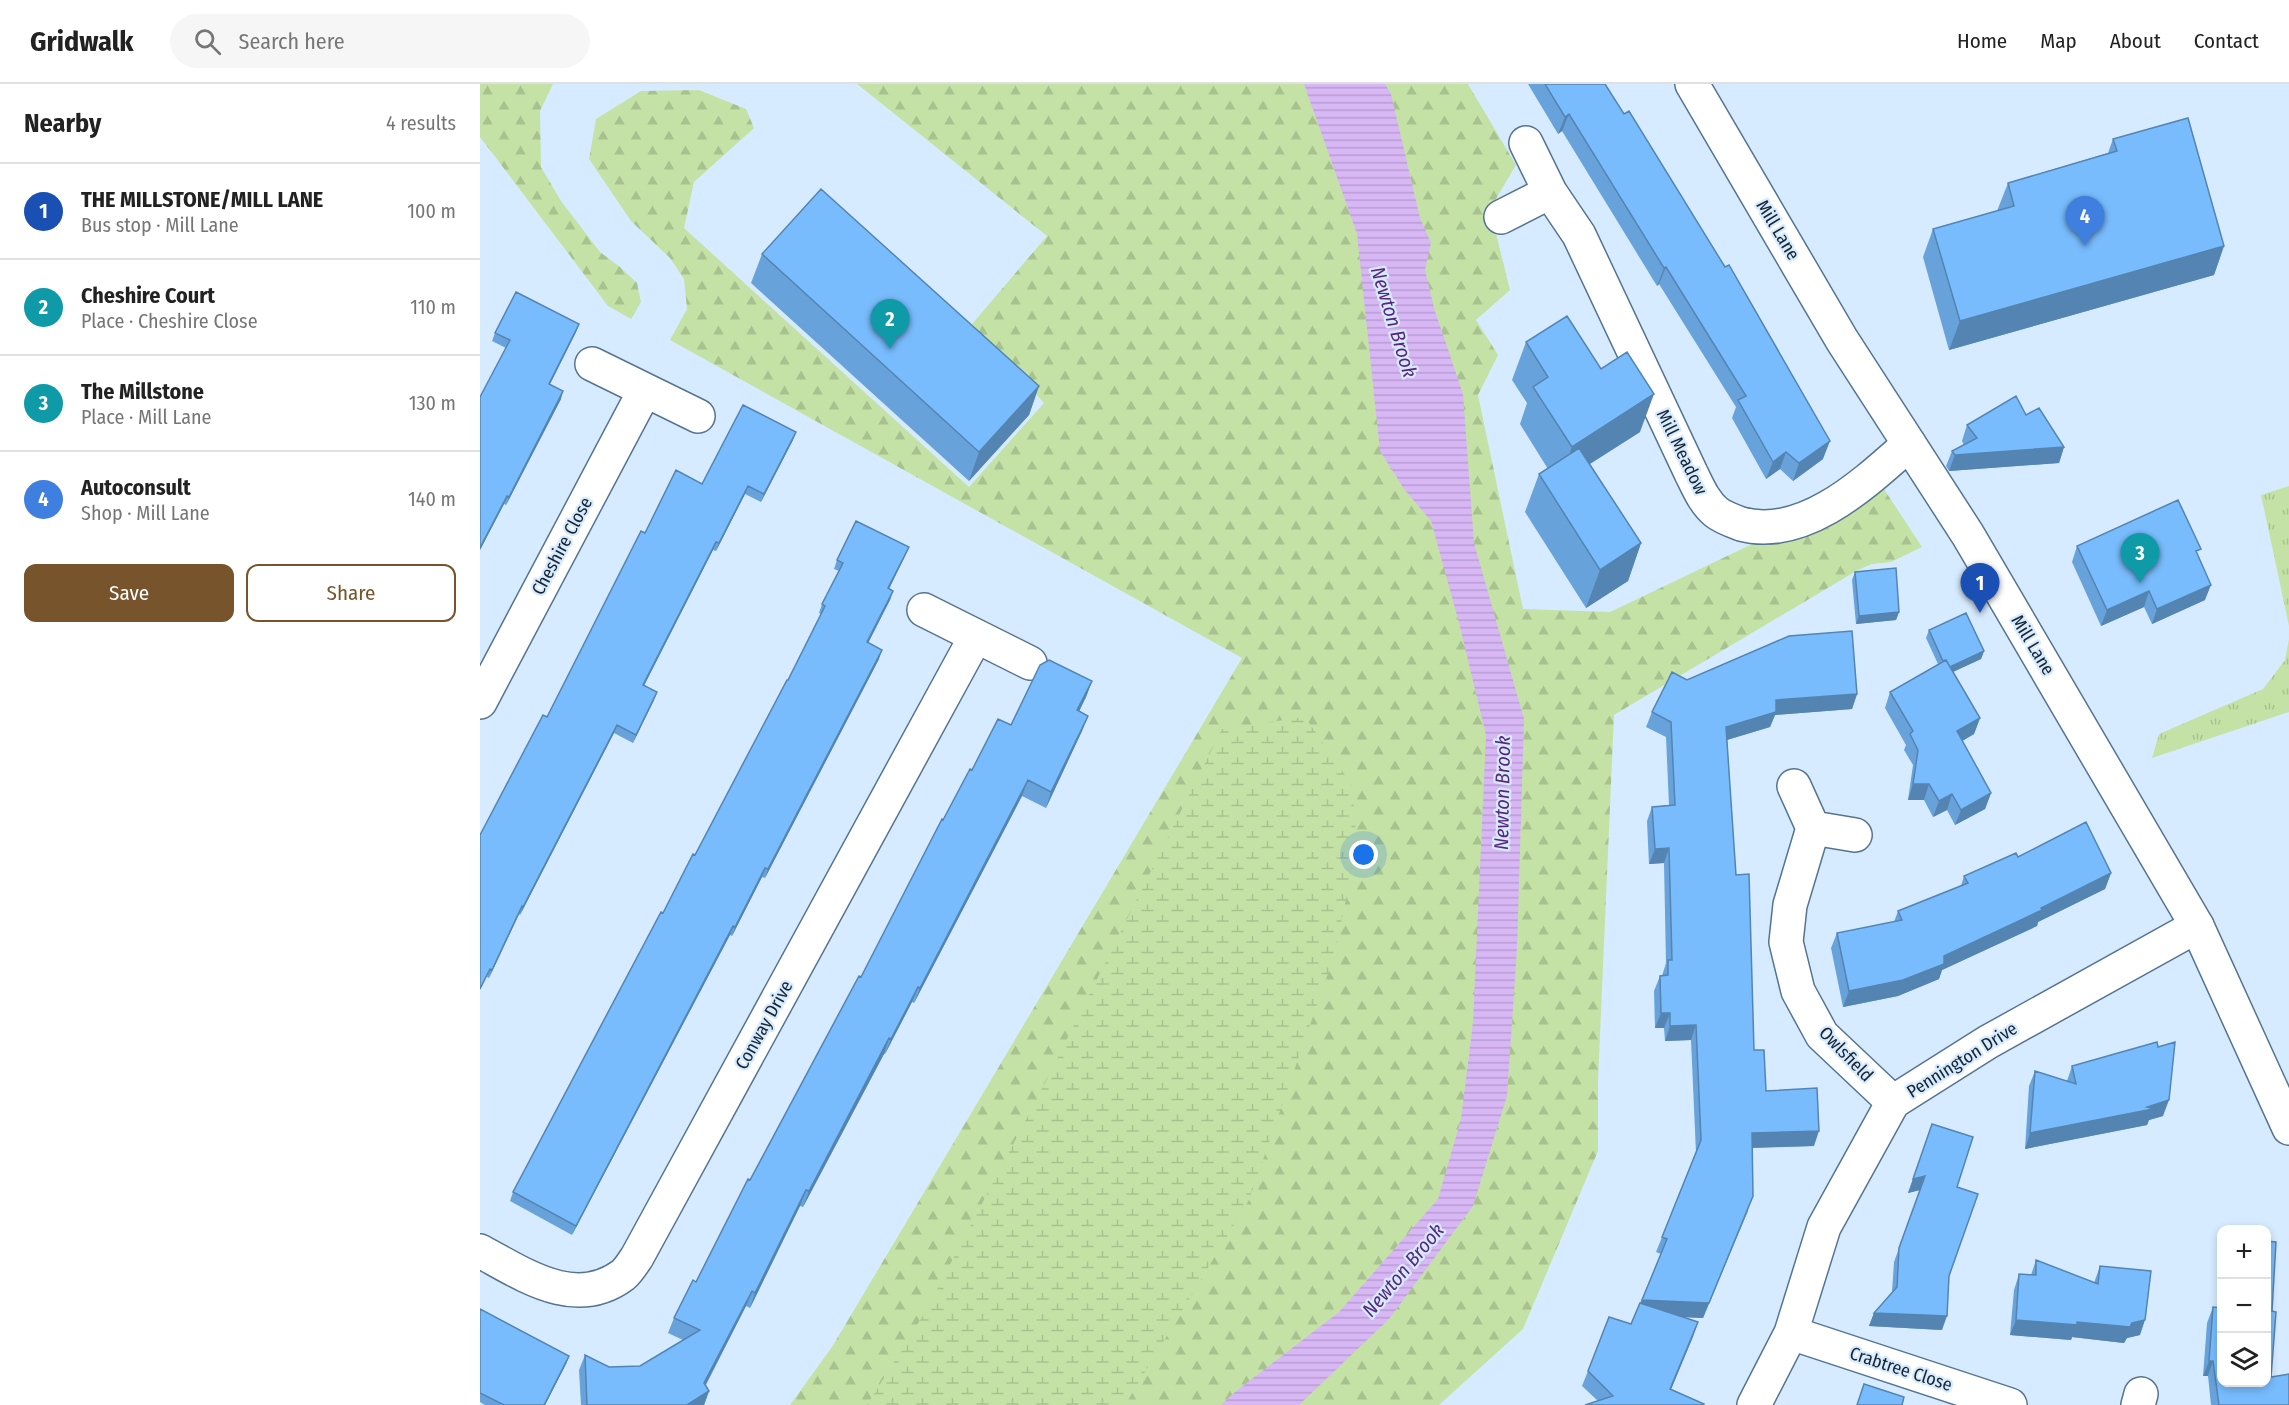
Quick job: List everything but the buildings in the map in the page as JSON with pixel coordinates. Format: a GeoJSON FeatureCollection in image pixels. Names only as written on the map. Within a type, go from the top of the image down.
{"type":"FeatureCollection","features":[{"type":"Feature","properties":{"kind":"street","name":"Mill Lane"},"geometry":{"type":"LineString","coordinates":[[1692,84],[1842,340],[1968,535],[2197,926],[2289,1128]]}},
{"type":"Feature","properties":{"kind":"street","name":"Mill Meadow"},"geometry":{"type":"LineString","coordinates":[[1526,143],[1550,192],[1579,235],[1691,473],[1705,500],[1716,513],[1754,527],[1798,522],[1822,512],[1844,497],[1909,444]]}},
{"type":"Feature","properties":{"kind":"street"},"geometry":{"type":"LineString","coordinates":[[1501,217],[1550,192]]}},
{"type":"Feature","properties":{"kind":"street"},"geometry":{"type":"LineString","coordinates":[[592,364],[698,416]]}},
{"type":"Feature","properties":{"kind":"street","name":"Cheshire Close"},"geometry":{"type":"LineString","coordinates":[[480,702],[645,390]]}},
{"type":"Feature","properties":{"kind":"street"},"geometry":{"type":"LineString","coordinates":[[924,610],[1030,663]]}},
{"type":"Feature","properties":{"kind":"street","name":"Conway Drive"},"geometry":{"type":"LineString","coordinates":[[480,1251],[542,1284],[561,1289],[583,1291],[605,1285],[624,1275],[643,1247],[976,636]]}},
{"type":"Feature","properties":{"kind":"street"},"geometry":{"type":"LineString","coordinates":[[1794,786],[1813,828],[1855,835]]}},
{"type":"Feature","properties":{"kind":"street","name":"Owlsfield"},"geometry":{"type":"LineString","coordinates":[[1813,828],[1790,905],[1786,942],[1798,991],[1822,1035],[1893,1102]]}},
{"type":"Feature","properties":{"kind":"street","name":"Pennington Drive"},"geometry":{"type":"LineString","coordinates":[[1754,1405],[1791,1333],[1824,1227],[1893,1102],[1988,1042],[2197,926]]}},
{"type":"Feature","properties":{"kind":"street","name":"Crabtree Close"},"geometry":{"type":"LineString","coordinates":[[1791,1333],[2010,1405]]}},
{"type":"Feature","properties":{"kind":"green space"},"geometry":{"type":"Polygon","coordinates":[[[480,84],[553,84],[540,111],[541,167],[561,201],[600,252],[637,283],[641,302],[631,319],[608,306],[480,137],[480,84]]]}},
{"type":"Feature","properties":{"kind":"green space"},"geometry":{"type":"Polygon","coordinates":[[[857,84],[1468,84],[1516,165],[1490,209],[1510,290],[1476,320],[1498,355],[1478,395],[1523,609],[1610,612],[1880,483],[1922,547],[1891,562],[1872,564],[1858,570],[1614,715],[1598,1081],[1598,1151],[1523,1329],[1439,1405],[790,1405],[832,1347],[1242,658],[670,340],[687,309],[684,279],[670,258],[631,221],[589,159],[596,119],[641,91],[699,90],[746,109],[754,128],[694,182],[684,228],[969,487],[1044,403],[972,324],[1047,236],[857,84]]]}},
{"type":"Feature","properties":{"kind":"green space"},"geometry":{"type":"Polygon","coordinates":[[[2289,486],[2289,626],[2261,495],[2289,486]]]}},
{"type":"Feature","properties":{"kind":"green space"},"geometry":{"type":"Polygon","coordinates":[[[2289,639],[2289,712],[2152,758],[2159,734],[2263,689],[2285,660],[2289,639]]]}},
{"type":"Feature","properties":{"kind":"green space"},"geometry":{"type":"Polygon","coordinates":[[[1305,717],[1352,785],[1357,846],[1334,956],[1249,1200],[1125,1405],[867,1405],[924,1314],[1039,1095],[1222,729],[1305,717]]]}},
{"type":"Feature","properties":{"kind":"water","name":"Newton Brook"},"geometry":{"type":"Polygon","coordinates":[[[1304,84],[1385,84],[1391,94],[1420,218],[1431,243],[1425,270],[1434,308],[1463,394],[1474,543],[1524,719],[1517,949],[1507,1096],[1473,1206],[1389,1319],[1299,1405],[1221,1405],[1339,1312],[1438,1199],[1461,1119],[1473,1022],[1486,735],[1431,521],[1404,489],[1380,451],[1357,234],[1304,84]]]}},
{"type":"Feature","properties":{"kind":"place","name":"Autoconsult"},"geometry":{"type":"Point","coordinates":[2085,246]}},
{"type":"Feature","properties":{"kind":"place","name":"Cheshire Court"},"geometry":{"type":"Point","coordinates":[890,349]}},
{"type":"Feature","properties":{"kind":"place","name":"The Millstone"},"geometry":{"type":"Point","coordinates":[2140,583]}},
{"type":"Feature","properties":{"kind":"place","name":"THE MILLSTONE/MILL LANE"},"geometry":{"type":"Point","coordinates":[1980,613]}}]}
